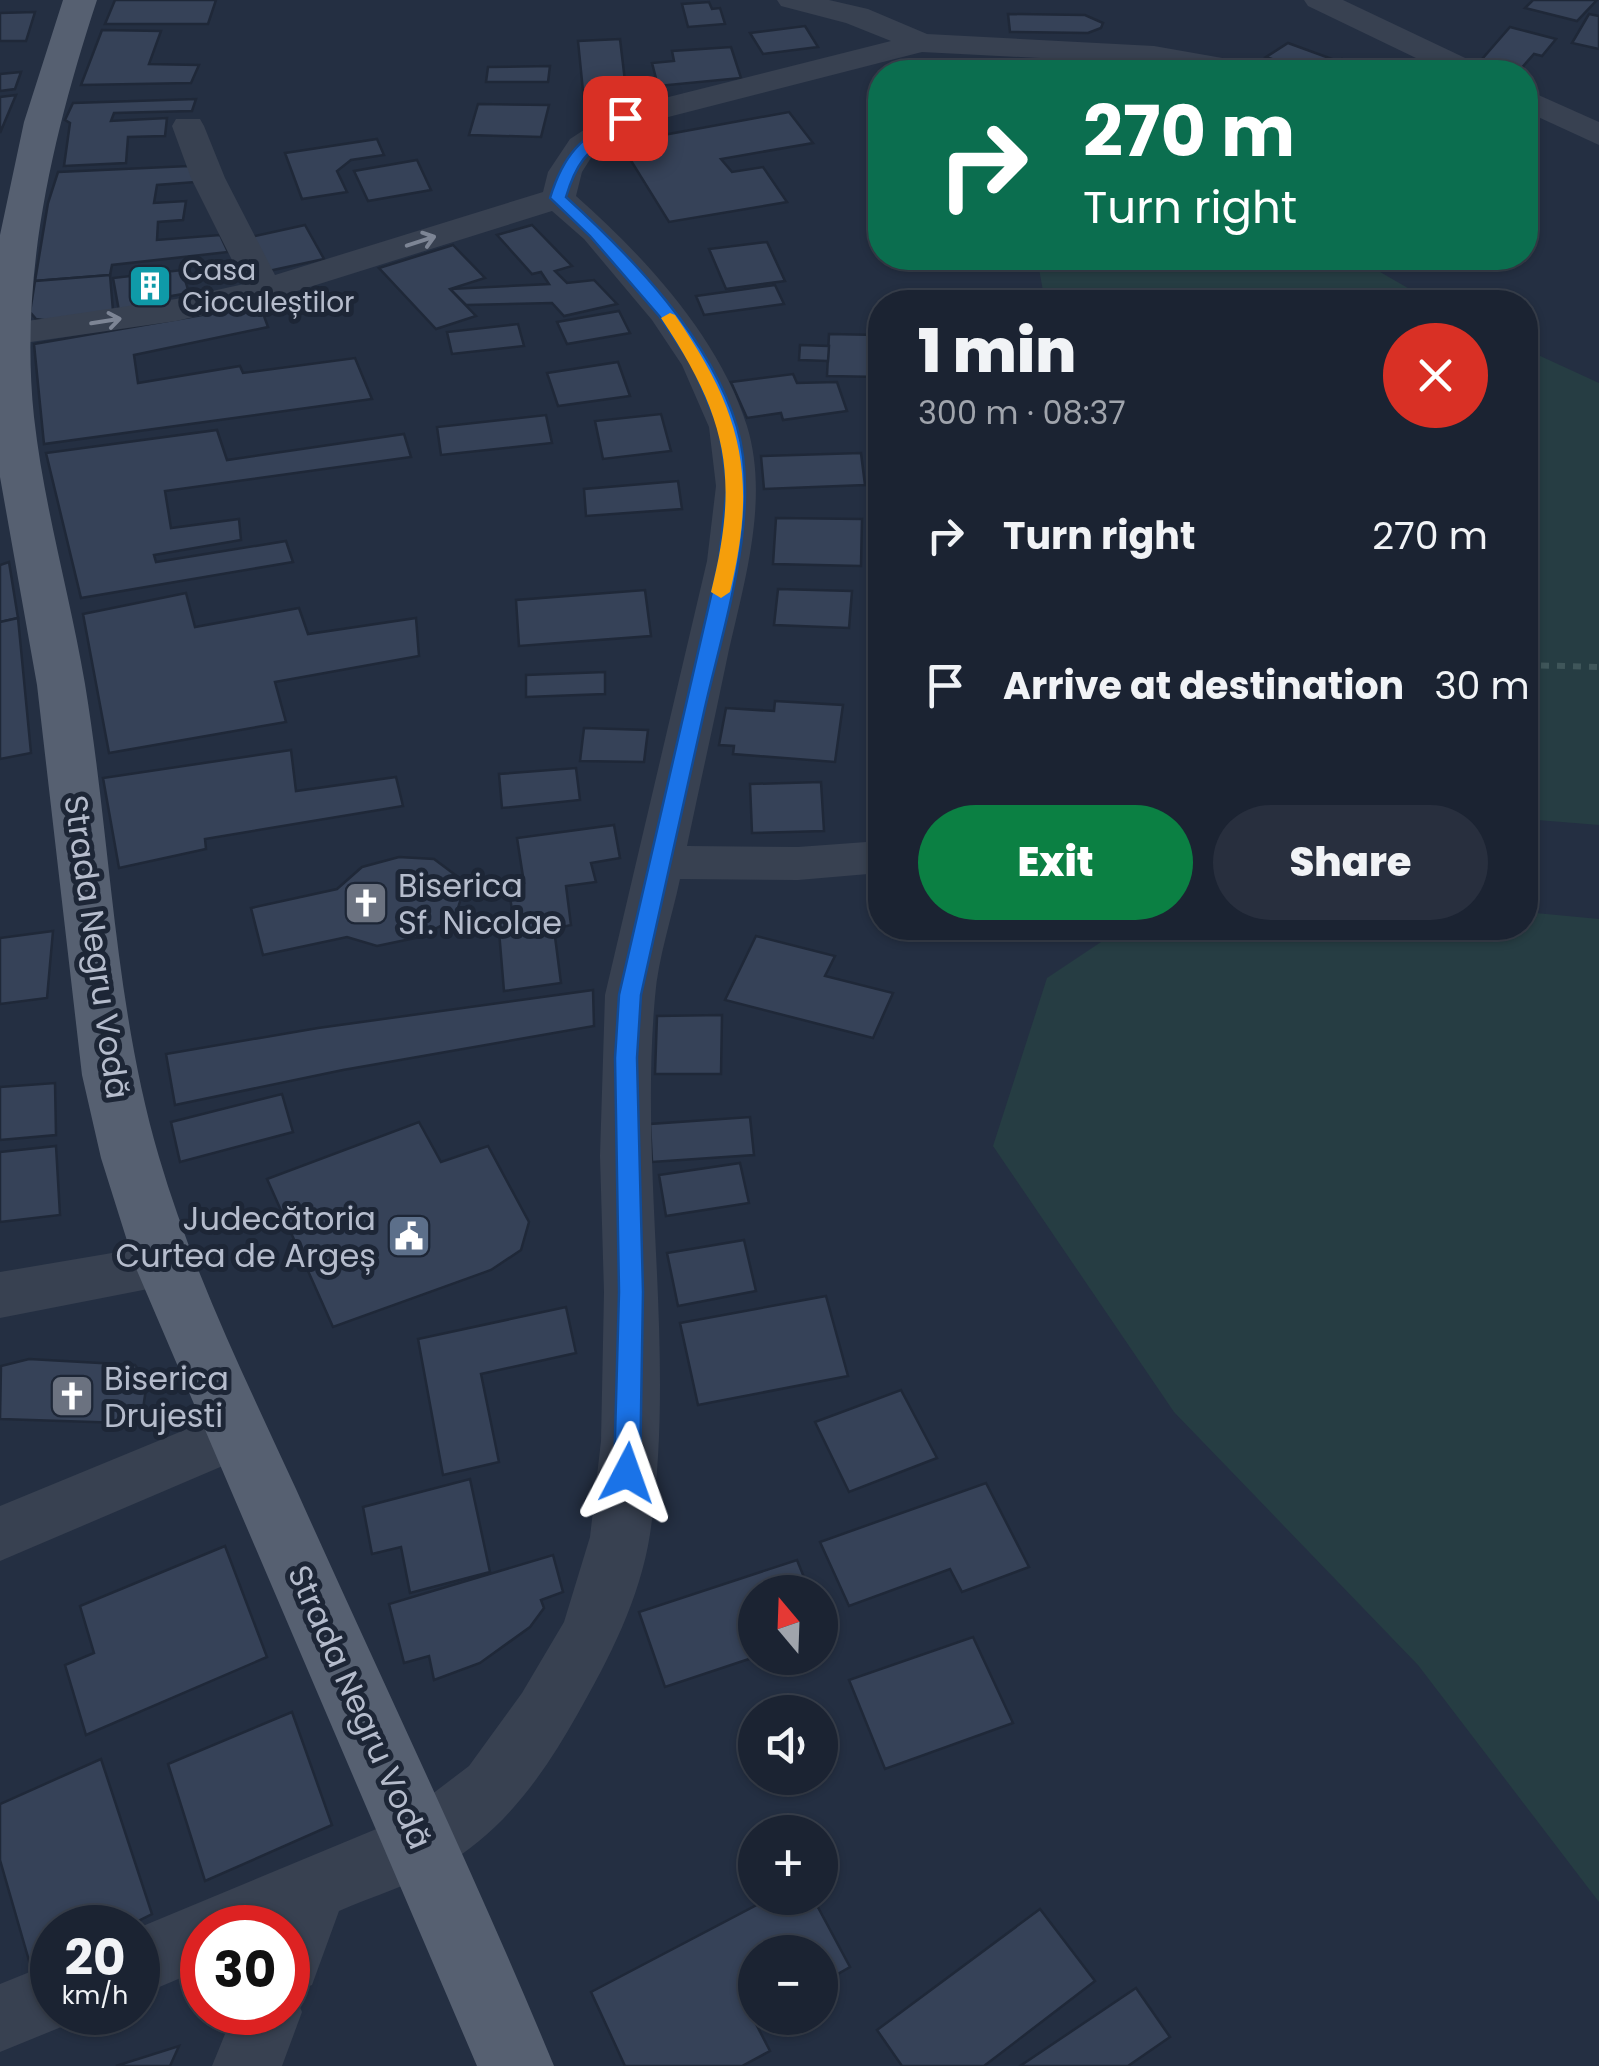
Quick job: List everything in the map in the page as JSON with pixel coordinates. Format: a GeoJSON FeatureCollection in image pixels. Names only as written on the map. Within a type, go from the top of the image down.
{"type":"FeatureCollection","features":[{"type":"Feature","properties":{"kind":"main road","name":"Strada Negru Vodă"},"geometry":{"type":"LineString","coordinates":[[80,0],[33,159],[14,270],[10,450],[68,733],[105,1047],[132,1171],[164,1266],[516,2066]]}},
{"type":"Feature","properties":{"kind":"street"},"geometry":{"type":"LineString","coordinates":[[792,0],[857,16],[922,43]]}},
{"type":"Feature","properties":{"kind":"street"},"geometry":{"type":"LineString","coordinates":[[1319,0],[1445,60]]}},
{"type":"Feature","properties":{"kind":"street"},"geometry":{"type":"LineString","coordinates":[[558,198],[566,172],[582,146],[625,118],[922,43],[1116,52],[1168,60]]}},
{"type":"Feature","properties":{"kind":"street"},"geometry":{"type":"LineString","coordinates":[[1538,105],[1598,132]]}},
{"type":"Feature","properties":{"kind":"street"},"geometry":{"type":"LineString","coordinates":[[188,126],[208,178],[265,290]]}},
{"type":"Feature","properties":{"kind":"street"},"geometry":{"type":"LineString","coordinates":[[1538,130],[1598,132]]}},
{"type":"Feature","properties":{"kind":"street"},"geometry":{"type":"LineString","coordinates":[[10,334],[176,310],[265,290],[558,198]]}},
{"type":"Feature","properties":{"kind":"street"},"geometry":{"type":"LineString","coordinates":[[279,1905],[421,1843],[492,1788],[544,1714],[591,1632],[620,1537],[630,1441],[626,1058],[630,995],[728,561],[736,486],[728,428],[701,365],[666,314],[596,232],[558,198]]}},
{"type":"Feature","properties":{"kind":"street"},"geometry":{"type":"LineString","coordinates":[[660,861],[758,864],[868,859]]}},
{"type":"Feature","properties":{"kind":"street"},"geometry":{"type":"LineString","coordinates":[[0,1295],[164,1266]]}},
{"type":"Feature","properties":{"kind":"street"},"geometry":{"type":"LineString","coordinates":[[0,1534],[238,1433]]}},
{"type":"Feature","properties":{"kind":"street"},"geometry":{"type":"LineString","coordinates":[[309,1905],[314,1891]]}},
{"type":"Feature","properties":{"kind":"street"},"geometry":{"type":"LineString","coordinates":[[0,2018],[30,2005]]}},
{"type":"Feature","properties":{"kind":"street"},"geometry":{"type":"LineString","coordinates":[[247,2066],[259,2035]]}},
{"type":"Feature","properties":{"kind":"path"},"geometry":{"type":"LineString","coordinates":[[1538,665],[1599,667]]}},
{"type":"Feature","properties":{"kind":"green space"},"geometry":{"type":"Polygon","coordinates":[[[1039,270],[1377,270],[1411,290],[1043,290],[1039,270]]]}},
{"type":"Feature","properties":{"kind":"green space"},"geometry":{"type":"Polygon","coordinates":[[[1538,355],[1599,383],[1599,825],[1538,820],[1538,355]]]}},
{"type":"Feature","properties":{"kind":"green space"},"geometry":{"type":"Polygon","coordinates":[[[1538,913],[1599,919],[1599,1902],[1418,1665],[1174,1412],[993,1146],[1047,978],[1104,940],[1538,940],[1538,913]]]}},
{"type":"Feature","properties":{"kind":"building"},"geometry":{"type":"Polygon","coordinates":[[[115,0],[216,0],[208,24],[105,24],[115,0]]]}},
{"type":"Feature","properties":{"kind":"building"},"geometry":{"type":"Polygon","coordinates":[[[1533,0],[1597,0],[1577,21],[1525,8],[1533,0]]]}},
{"type":"Feature","properties":{"kind":"building"},"geometry":{"type":"Polygon","coordinates":[[[709,2],[712,9],[720,8],[725,24],[688,27],[682,4],[709,2]]]}},
{"type":"Feature","properties":{"kind":"building"},"geometry":{"type":"Polygon","coordinates":[[[35,12],[26,41],[0,41],[0,13],[35,12]]]}},
{"type":"Feature","properties":{"kind":"building"},"geometry":{"type":"Polygon","coordinates":[[[1008,14],[1085,15],[1103,23],[1101,28],[1088,33],[1010,32],[1008,14]]]}},
{"type":"Feature","properties":{"kind":"building"},"geometry":{"type":"Polygon","coordinates":[[[1589,14],[1599,16],[1599,49],[1572,43],[1589,14]]]}},
{"type":"Feature","properties":{"kind":"building"},"geometry":{"type":"Polygon","coordinates":[[[805,26],[818,47],[763,54],[750,33],[805,26]]]}},
{"type":"Feature","properties":{"kind":"building"},"geometry":{"type":"Polygon","coordinates":[[[1510,27],[1556,39],[1542,56],[1534,54],[1529,60],[1481,60],[1510,27]]]}},
{"type":"Feature","properties":{"kind":"building"},"geometry":{"type":"Polygon","coordinates":[[[102,30],[161,31],[149,64],[199,65],[191,83],[81,85],[102,30]]]}},
{"type":"Feature","properties":{"kind":"building"},"geometry":{"type":"Polygon","coordinates":[[[620,39],[627,98],[584,101],[578,41],[620,39]]]}},
{"type":"Feature","properties":{"kind":"building"},"geometry":{"type":"Polygon","coordinates":[[[1288,43],[1332,59],[1275,60],[1266,57],[1288,43]]]}},
{"type":"Feature","properties":{"kind":"building"},"geometry":{"type":"Polygon","coordinates":[[[731,47],[741,78],[658,86],[652,63],[674,61],[672,51],[731,47]]]}},
{"type":"Feature","properties":{"kind":"building"},"geometry":{"type":"Polygon","coordinates":[[[550,66],[548,82],[486,82],[488,67],[550,66]]]}},
{"type":"Feature","properties":{"kind":"building"},"geometry":{"type":"Polygon","coordinates":[[[21,72],[15,89],[0,91],[0,74],[21,72]]]}},
{"type":"Feature","properties":{"kind":"building"},"geometry":{"type":"Polygon","coordinates":[[[16,95],[0,133],[0,97],[16,95]]]}},
{"type":"Feature","properties":{"kind":"building"},"geometry":{"type":"Polygon","coordinates":[[[196,99],[192,111],[114,113],[111,121],[167,118],[165,136],[128,137],[126,163],[64,166],[70,123],[65,120],[73,103],[196,99]]]}},
{"type":"Feature","properties":{"kind":"building"},"geometry":{"type":"Polygon","coordinates":[[[478,104],[549,105],[541,137],[469,135],[478,104]]]}},
{"type":"Feature","properties":{"kind":"building"},"geometry":{"type":"Polygon","coordinates":[[[789,112],[813,143],[721,159],[732,172],[763,167],[787,202],[669,222],[620,143],[789,112]]]}},
{"type":"Feature","properties":{"kind":"building"},"geometry":{"type":"Polygon","coordinates":[[[377,139],[384,155],[351,160],[337,171],[347,192],[302,199],[285,153],[377,139]]]}},
{"type":"Feature","properties":{"kind":"building"},"geometry":{"type":"Polygon","coordinates":[[[417,160],[431,190],[368,201],[354,171],[417,160]]]}},
{"type":"Feature","properties":{"kind":"building"},"geometry":{"type":"Polygon","coordinates":[[[189,166],[196,182],[157,185],[154,203],[186,201],[183,220],[158,222],[157,240],[220,235],[228,252],[112,265],[110,275],[35,281],[48,203],[58,172],[189,166]]]}},
{"type":"Feature","properties":{"kind":"building"},"geometry":{"type":"Polygon","coordinates":[[[305,225],[324,259],[264,272],[246,238],[305,225]]]}},
{"type":"Feature","properties":{"kind":"building"},"geometry":{"type":"Polygon","coordinates":[[[532,225],[572,266],[555,271],[567,283],[594,280],[617,304],[564,316],[552,303],[466,305],[450,289],[549,284],[541,272],[532,274],[497,235],[532,225]]]}},
{"type":"Feature","properties":{"kind":"building"},"geometry":{"type":"Polygon","coordinates":[[[767,242],[785,281],[726,289],[709,249],[767,242]]]}},
{"type":"Feature","properties":{"kind":"building"},"geometry":{"type":"Polygon","coordinates":[[[453,245],[485,278],[450,289],[476,316],[436,329],[379,268],[453,245]]]}},
{"type":"Feature","properties":{"kind":"building","name":"Casa Cioculeștilor"},"geometry":{"type":"Polygon","coordinates":[[[182,270],[189,293],[165,297],[166,304],[119,311],[113,278],[182,270]]]}},
{"type":"Feature","properties":{"kind":"building"},"geometry":{"type":"Polygon","coordinates":[[[110,275],[113,311],[50,321],[36,319],[30,312],[35,281],[110,275]]]}},
{"type":"Feature","properties":{"kind":"building"},"geometry":{"type":"Polygon","coordinates":[[[775,285],[784,304],[704,315],[696,296],[775,285]]]}},
{"type":"Feature","properties":{"kind":"building"},"geometry":{"type":"Polygon","coordinates":[[[260,305],[268,327],[134,355],[138,383],[240,366],[243,373],[355,358],[372,399],[44,444],[34,344],[260,305]]]}},
{"type":"Feature","properties":{"kind":"building"},"geometry":{"type":"Polygon","coordinates":[[[619,311],[630,333],[567,344],[557,322],[619,311]]]}},
{"type":"Feature","properties":{"kind":"building"},"geometry":{"type":"Polygon","coordinates":[[[518,324],[524,346],[452,354],[447,332],[518,324]]]}},
{"type":"Feature","properties":{"kind":"building"},"geometry":{"type":"Polygon","coordinates":[[[829,334],[868,335],[868,377],[827,376],[829,334]]]}},
{"type":"Feature","properties":{"kind":"building"},"geometry":{"type":"Polygon","coordinates":[[[800,345],[829,346],[828,361],[799,360],[800,345]]]}},
{"type":"Feature","properties":{"kind":"building"},"geometry":{"type":"Polygon","coordinates":[[[618,362],[630,396],[558,406],[547,373],[618,362]]]}},
{"type":"Feature","properties":{"kind":"building"},"geometry":{"type":"Polygon","coordinates":[[[793,374],[797,383],[837,382],[847,411],[783,420],[781,413],[747,418],[731,382],[793,374]]]}},
{"type":"Feature","properties":{"kind":"building"},"geometry":{"type":"Polygon","coordinates":[[[661,414],[671,451],[603,459],[595,421],[661,414]]]}},
{"type":"Feature","properties":{"kind":"building"},"geometry":{"type":"Polygon","coordinates":[[[546,415],[552,443],[441,455],[437,427],[546,415]]]}},
{"type":"Feature","properties":{"kind":"building"},"geometry":{"type":"Polygon","coordinates":[[[217,430],[227,460],[404,434],[411,457],[165,491],[171,528],[239,519],[241,540],[154,555],[156,562],[286,541],[293,562],[81,598],[46,453],[217,430]]]}},
{"type":"Feature","properties":{"kind":"building"},"geometry":{"type":"Polygon","coordinates":[[[861,453],[865,485],[764,489],[761,456],[861,453]]]}},
{"type":"Feature","properties":{"kind":"building"},"geometry":{"type":"Polygon","coordinates":[[[678,481],[682,509],[586,516],[584,489],[678,481]]]}},
{"type":"Feature","properties":{"kind":"building"},"geometry":{"type":"Polygon","coordinates":[[[776,518],[862,519],[861,566],[773,564],[776,518]]]}},
{"type":"Feature","properties":{"kind":"building"},"geometry":{"type":"Polygon","coordinates":[[[9,562],[18,618],[0,622],[0,565],[9,562]]]}},
{"type":"Feature","properties":{"kind":"building"},"geometry":{"type":"Polygon","coordinates":[[[778,589],[852,591],[849,628],[774,625],[778,589]]]}},
{"type":"Feature","properties":{"kind":"building"},"geometry":{"type":"Polygon","coordinates":[[[645,590],[651,636],[519,646],[516,600],[645,590]]]}},
{"type":"Feature","properties":{"kind":"building"},"geometry":{"type":"Polygon","coordinates":[[[186,593],[195,627],[299,608],[308,634],[416,618],[419,656],[275,682],[286,722],[109,753],[83,614],[186,593]]]}},
{"type":"Feature","properties":{"kind":"building"},"geometry":{"type":"Polygon","coordinates":[[[18,618],[31,753],[0,759],[0,622],[18,618]]]}},
{"type":"Feature","properties":{"kind":"building"},"geometry":{"type":"Polygon","coordinates":[[[605,672],[605,694],[526,697],[526,675],[605,672]]]}},
{"type":"Feature","properties":{"kind":"building"},"geometry":{"type":"Polygon","coordinates":[[[775,701],[843,705],[835,762],[733,754],[734,746],[719,745],[726,708],[774,711],[775,701]]]}},
{"type":"Feature","properties":{"kind":"building"},"geometry":{"type":"Polygon","coordinates":[[[584,728],[648,730],[644,762],[580,761],[584,728]]]}},
{"type":"Feature","properties":{"kind":"building"},"geometry":{"type":"Polygon","coordinates":[[[291,750],[296,791],[396,777],[403,806],[205,839],[206,849],[119,868],[103,778],[291,750]]]}},
{"type":"Feature","properties":{"kind":"building"},"geometry":{"type":"Polygon","coordinates":[[[576,768],[580,800],[502,808],[499,774],[576,768]]]}},
{"type":"Feature","properties":{"kind":"building"},"geometry":{"type":"Polygon","coordinates":[[[821,782],[824,831],[752,833],[750,784],[821,782]]]}},
{"type":"Feature","properties":{"kind":"building"},"geometry":{"type":"Polygon","coordinates":[[[614,825],[620,858],[591,863],[596,882],[566,886],[571,925],[554,929],[561,983],[504,991],[498,919],[513,916],[508,885],[524,883],[517,838],[614,825]]]}},
{"type":"Feature","properties":{"kind":"building","name":"Biserica Sf. Nicolae"},"geometry":{"type":"Polygon","coordinates":[[[399,857],[434,859],[458,877],[461,898],[455,918],[420,937],[377,946],[347,937],[263,955],[251,908],[337,889],[362,867],[399,857]]]}},
{"type":"Feature","properties":{"kind":"building"},"geometry":{"type":"Polygon","coordinates":[[[53,931],[47,998],[0,1004],[0,938],[53,931]]]}},
{"type":"Feature","properties":{"kind":"building"},"geometry":{"type":"Polygon","coordinates":[[[756,936],[835,956],[825,976],[893,993],[873,1038],[725,1000],[756,936]]]}},
{"type":"Feature","properties":{"kind":"building"},"geometry":{"type":"Polygon","coordinates":[[[593,990],[594,1026],[343,1070],[175,1105],[166,1054],[318,1028],[593,990]]]}},
{"type":"Feature","properties":{"kind":"building"},"geometry":{"type":"Polygon","coordinates":[[[722,1015],[721,1074],[655,1074],[657,1016],[722,1015]]]}},
{"type":"Feature","properties":{"kind":"building"},"geometry":{"type":"Polygon","coordinates":[[[55,1083],[56,1135],[0,1140],[0,1087],[55,1083]]]}},
{"type":"Feature","properties":{"kind":"building"},"geometry":{"type":"Polygon","coordinates":[[[282,1094],[293,1132],[180,1162],[171,1122],[282,1094]]]}},
{"type":"Feature","properties":{"kind":"building"},"geometry":{"type":"Polygon","coordinates":[[[750,1117],[754,1155],[652,1162],[650,1124],[750,1117]]]}},
{"type":"Feature","properties":{"kind":"building","name":"Judecătoria Curtea de Argeș"},"geometry":{"type":"Polygon","coordinates":[[[419,1122],[441,1162],[488,1146],[529,1222],[521,1250],[491,1270],[333,1327],[267,1179],[419,1122]]]}},
{"type":"Feature","properties":{"kind":"building"},"geometry":{"type":"Polygon","coordinates":[[[56,1146],[60,1215],[0,1222],[0,1152],[56,1146]]]}},
{"type":"Feature","properties":{"kind":"building"},"geometry":{"type":"Polygon","coordinates":[[[740,1163],[749,1203],[666,1216],[659,1175],[740,1163]]]}},
{"type":"Feature","properties":{"kind":"building"},"geometry":{"type":"Polygon","coordinates":[[[744,1240],[756,1291],[678,1306],[667,1253],[744,1240]]]}},
{"type":"Feature","properties":{"kind":"building"},"geometry":{"type":"Polygon","coordinates":[[[826,1296],[848,1376],[698,1405],[680,1323],[826,1296]]]}},
{"type":"Feature","properties":{"kind":"building"},"geometry":{"type":"Polygon","coordinates":[[[566,1307],[576,1353],[481,1374],[499,1462],[443,1475],[418,1339],[566,1307]]]}},
{"type":"Feature","properties":{"kind":"building","name":"Biserica Drujesti"},"geometry":{"type":"Polygon","coordinates":[[[29,1359],[135,1365],[147,1382],[143,1409],[124,1423],[0,1419],[1,1366],[29,1359]]]}},
{"type":"Feature","properties":{"kind":"building"},"geometry":{"type":"Polygon","coordinates":[[[901,1390],[937,1458],[849,1492],[815,1422],[901,1390]]]}},
{"type":"Feature","properties":{"kind":"building"},"geometry":{"type":"Polygon","coordinates":[[[470,1479],[490,1572],[410,1593],[401,1547],[372,1554],[363,1507],[470,1479]]]}},
{"type":"Feature","properties":{"kind":"building"},"geometry":{"type":"Polygon","coordinates":[[[986,1483],[1029,1567],[962,1592],[950,1569],[849,1606],[820,1542],[986,1483]]]}},
{"type":"Feature","properties":{"kind":"building"},"geometry":{"type":"Polygon","coordinates":[[[225,1546],[267,1657],[86,1735],[65,1665],[94,1653],[80,1606],[225,1546]]]}},
{"type":"Feature","properties":{"kind":"building"},"geometry":{"type":"Polygon","coordinates":[[[553,1555],[563,1592],[541,1600],[544,1608],[530,1627],[480,1663],[434,1680],[429,1656],[404,1663],[389,1604],[553,1555]]]}},
{"type":"Feature","properties":{"kind":"building"},"geometry":{"type":"Polygon","coordinates":[[[797,1560],[803,1575],[751,1575],[797,1560]]]}},
{"type":"Feature","properties":{"kind":"building"},"geometry":{"type":"Polygon","coordinates":[[[738,1579],[738,1663],[665,1687],[639,1612],[738,1579]]]}},
{"type":"Feature","properties":{"kind":"building"},"geometry":{"type":"Polygon","coordinates":[[[973,1637],[1013,1723],[885,1769],[849,1680],[973,1637]]]}},
{"type":"Feature","properties":{"kind":"building"},"geometry":{"type":"Polygon","coordinates":[[[292,1712],[332,1825],[205,1881],[168,1764],[292,1712]]]}},
{"type":"Feature","properties":{"kind":"building"},"geometry":{"type":"Polygon","coordinates":[[[101,1759],[149,1905],[30,1905],[30,1964],[0,1860],[0,1804],[101,1759]]]}},
{"type":"Feature","properties":{"kind":"building"},"geometry":{"type":"Polygon","coordinates":[[[1040,1909],[1095,1981],[984,2066],[902,2066],[877,2030],[1040,1909]]]}},
{"type":"Feature","properties":{"kind":"building"},"geometry":{"type":"Polygon","coordinates":[[[738,1915],[822,1915],[833,1935],[738,1935],[738,2035],[762,2035],[770,2051],[742,2066],[625,2066],[591,1992],[738,1915]]]}},
{"type":"Feature","properties":{"kind":"building"},"geometry":{"type":"Polygon","coordinates":[[[838,1945],[850,1967],[838,1974],[838,1945]]]}},
{"type":"Feature","properties":{"kind":"building"},"geometry":{"type":"Polygon","coordinates":[[[1136,1988],[1170,2037],[1128,2066],[1020,2066],[1136,1988]]]}},
{"type":"Feature","properties":{"kind":"building"},"geometry":{"type":"Polygon","coordinates":[[[179,2046],[170,2066],[116,2066],[179,2046]]]}},
{"type":"Feature","properties":{"kind":"slow traffic"},"geometry":{"type":"LineString","coordinates":[[670,318],[701,365],[728,428],[736,486],[721,592]]}},
{"type":"Feature","properties":{"kind":"place","name":"Casa Cioculeștilor"},"geometry":{"type":"Point","coordinates":[150,286]}},
{"type":"Feature","properties":{"kind":"place","name":"Biserica Sf. Nicolae"},"geometry":{"type":"Point","coordinates":[366,903]}},
{"type":"Feature","properties":{"kind":"place","name":"Judecătoria Curtea de Argeș"},"geometry":{"type":"Point","coordinates":[409,1236]}},
{"type":"Feature","properties":{"kind":"place","name":"Biserica Drujesti"},"geometry":{"type":"Point","coordinates":[72,1396]}},
{"type":"Feature","properties":{"kind":"route"},"geometry":{"type":"LineString","coordinates":[[625,118],[582,146],[566,172],[558,198],[596,232],[666,314],[701,365],[728,428],[736,486],[728,561],[630,995],[626,1058],[631,1292],[627,1473]]}}]}
